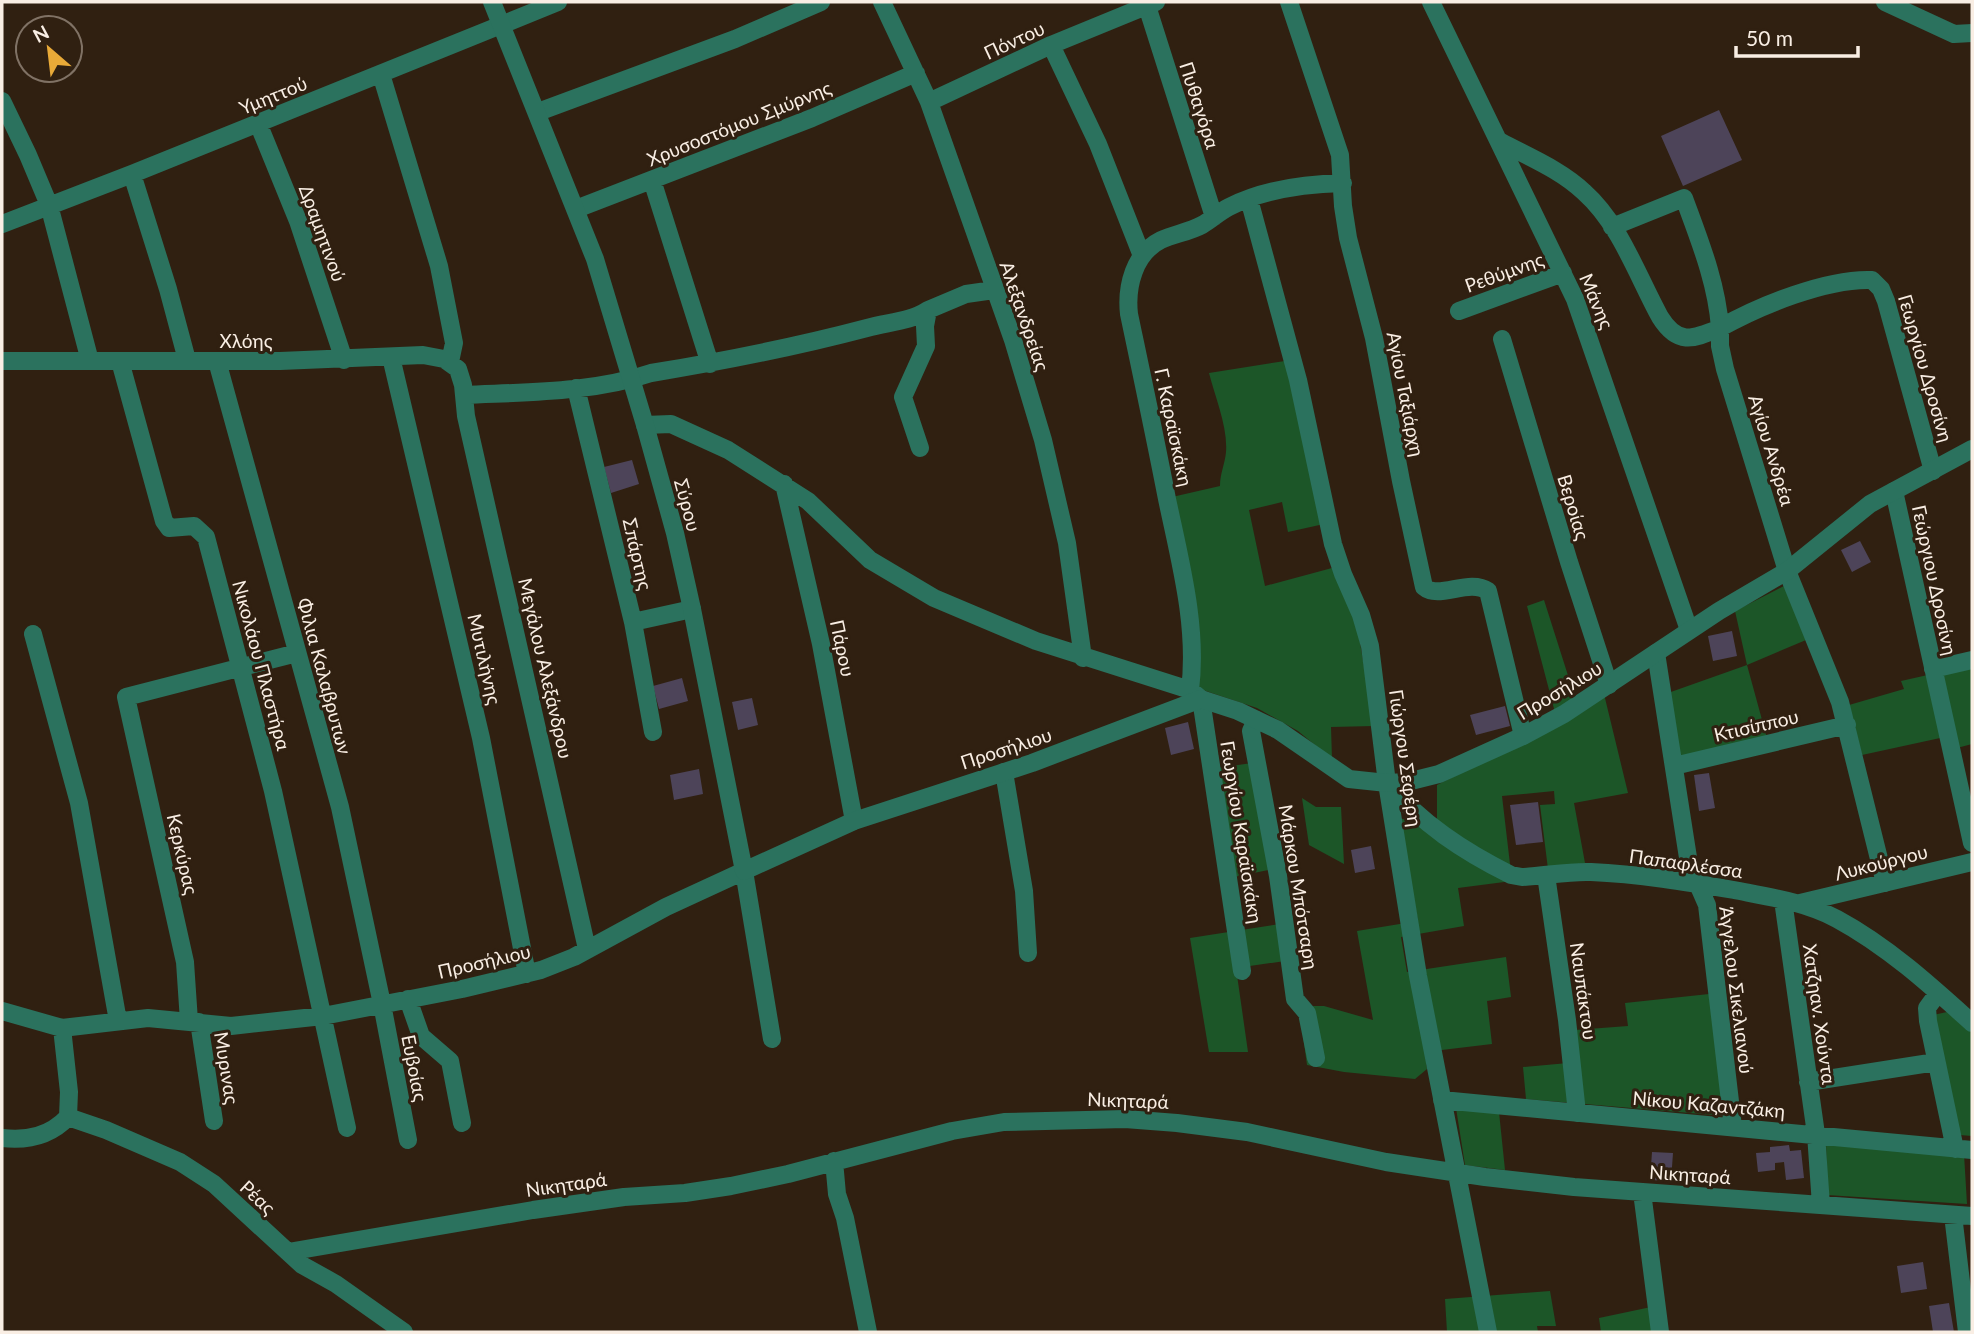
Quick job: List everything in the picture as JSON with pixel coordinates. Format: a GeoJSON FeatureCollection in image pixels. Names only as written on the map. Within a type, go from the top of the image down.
{"type":"FeatureCollection","features":[{"type":"Feature","properties":{"kind":"street","name":"Σύρου"},"geometry":{"type":"LineString","coordinates":[[492,2],[595,259],[675,533],[709,687],[772,1039]]}},
{"type":"Feature","properties":{"kind":"street","name":"Υμηττού"},"geometry":{"type":"LineString","coordinates":[[2,224],[558,2]]}},
{"type":"Feature","properties":{"kind":"street"},"geometry":{"type":"LineString","coordinates":[[538,112],[735,39],[821,2]]}},
{"type":"Feature","properties":{"kind":"street","name":"Αλεξανδρείας"},"geometry":{"type":"LineString","coordinates":[[882,2],[929,102],[1013,340],[1043,440],[1067,543],[1083,658]]}},
{"type":"Feature","properties":{"kind":"street","name":"Αγίου Ταξιάρχη"},"geometry":{"type":"LineString","coordinates":[[1289,2],[1336,140],[1348,238],[1374,338],[1424,587],[1433,591],[1480,586],[1488,591],[1523,736]]}},
{"type":"Feature","properties":{"kind":"street","name":"Μάνης"},"geometry":{"type":"LineString","coordinates":[[1431,2],[1501,142],[1587,329],[1689,630]]}},
{"type":"Feature","properties":{"kind":"street"},"geometry":{"type":"LineString","coordinates":[[1885,2],[1954,34],[1972,33]]}},
{"type":"Feature","properties":{"kind":"street","name":"Πόντου"},"geometry":{"type":"LineString","coordinates":[[929,102],[1051,46],[1118,9],[1151,4]]}},
{"type":"Feature","properties":{"kind":"street","name":"Πυθαγόρα"},"geometry":{"type":"LineString","coordinates":[[1151,4],[1214,217]]}},
{"type":"Feature","properties":{"kind":"street"},"geometry":{"type":"LineString","coordinates":[[1051,46],[1103,155],[1142,256],[1160,241],[1201,226],[1249,198],[1290,187],[1343,183]]}},
{"type":"Feature","properties":{"kind":"street","name":"Χρυσοστόμου Σμύρνης"},"geometry":{"type":"LineString","coordinates":[[576,209],[812,118],[916,73]]}},
{"type":"Feature","properties":{"kind":"street"},"geometry":{"type":"LineString","coordinates":[[381,74],[439,266],[453,343],[450,362],[458,369],[464,395],[576,388],[630,380],[650,373],[710,364],[909,320],[966,294],[994,290]]}},
{"type":"Feature","properties":{"kind":"street"},"geometry":{"type":"LineString","coordinates":[[2,101],[49,205],[90,360]]}},
{"type":"Feature","properties":{"kind":"street","name":"Δραμητινού"},"geometry":{"type":"LineString","coordinates":[[258,123],[298,221],[344,360]]}},
{"type":"Feature","properties":{"kind":"street"},"geometry":{"type":"LineString","coordinates":[[1501,142],[1565,177],[1585,193],[1612,227],[1669,329],[1694,339],[1720,328]]}},
{"type":"Feature","properties":{"kind":"street"},"geometry":{"type":"LineString","coordinates":[[132,174],[187,360]]}},
{"type":"Feature","properties":{"kind":"street"},"geometry":{"type":"LineString","coordinates":[[652,180],[710,364]]}},
{"type":"Feature","properties":{"kind":"street","name":"Γιώργου Σεφέρη"},"geometry":{"type":"LineString","coordinates":[[1249,198],[1301,392],[1333,544],[1370,646],[1387,783],[1418,976],[1488,1332]]}},
{"type":"Feature","properties":{"kind":"street","name":"Αγίου Ανδρέα"},"geometry":{"type":"LineString","coordinates":[[1612,227],[1684,198],[1717,304],[1720,346],[1725,369],[1787,571],[1840,702],[1885,883]]}},
{"type":"Feature","properties":{"kind":"street","name":"Γ. Καραϊσκάκη"},"geometry":{"type":"LineString","coordinates":[[1142,256],[1130,284],[1128,301],[1176,541],[1189,620],[1196,695]]}},
{"type":"Feature","properties":{"kind":"street","name":"Ρεθύμνης"},"geometry":{"type":"LineString","coordinates":[[1459,311],[1563,273]]}},
{"type":"Feature","properties":{"kind":"street","name":"Γεωργίου Δροσίνη"},"geometry":{"type":"LineString","coordinates":[[1720,328],[1793,296],[1857,280],[1872,279],[1881,289],[1886,301],[1933,471]]}},
{"type":"Feature","properties":{"kind":"street"},"geometry":{"type":"LineString","coordinates":[[920,448],[904,397],[926,346],[925,326],[928,310]]}},
{"type":"Feature","properties":{"kind":"street","name":"Βεροίας"},"geometry":{"type":"LineString","coordinates":[[1503,339],[1569,562],[1609,685]]}},
{"type":"Feature","properties":{"kind":"street","name":"Χλόης"},"geometry":{"type":"LineString","coordinates":[[2,360],[344,360],[423,355],[450,362]]}},
{"type":"Feature","properties":{"kind":"street","name":"Μυτιλήνης"},"geometry":{"type":"LineString","coordinates":[[391,357],[481,738],[527,974]]}},
{"type":"Feature","properties":{"kind":"street","name":"Νικολάου Πλαστήρα"},"geometry":{"type":"LineString","coordinates":[[120,361],[159,509],[169,528],[194,526],[206,537],[273,791],[347,1128]]}},
{"type":"Feature","properties":{"kind":"street","name":"Φιλια Καλαβρυτων"},"geometry":{"type":"LineString","coordinates":[[217,361],[340,807],[382,1004]]}},
{"type":"Feature","properties":{"kind":"street","name":"Σπάρτης"},"geometry":{"type":"LineString","coordinates":[[576,388],[633,622],[653,732]]}},
{"type":"Feature","properties":{"kind":"street","name":"Μεγάλου Αλεξάνδρου"},"geometry":{"type":"LineString","coordinates":[[464,395],[466,416],[587,950]]}},
{"type":"Feature","properties":{"kind":"street"},"geometry":{"type":"LineString","coordinates":[[645,425],[671,424],[728,450],[813,505],[870,560],[957,609],[1083,658],[1196,695]]}},
{"type":"Feature","properties":{"kind":"street","name":"Προσήλιου"},"geometry":{"type":"LineString","coordinates":[[62,1028],[148,1018],[231,1026],[323,1016],[527,974],[587,950],[666,907],[854,821],[1004,772],[1196,695],[1238,711],[1290,737],[1325,765],[1349,779],[1407,782],[1439,774],[1523,736],[1609,685],[1689,630],[1787,571],[1853,517],[1894,491],[1972,449]]}},
{"type":"Feature","properties":{"kind":"street","name":"Πάρου"},"geometry":{"type":"LineString","coordinates":[[784,484],[821,644],[854,821]]}},
{"type":"Feature","properties":{"kind":"street","name":"Γεώργιου Δροσίνη"},"geometry":{"type":"LineString","coordinates":[[1894,491],[1972,843]]}},
{"type":"Feature","properties":{"kind":"street"},"geometry":{"type":"LineString","coordinates":[[633,622],[692,608]]}},
{"type":"Feature","properties":{"kind":"street"},"geometry":{"type":"LineString","coordinates":[[33,634],[79,803],[118,1021]]}},
{"type":"Feature","properties":{"kind":"street"},"geometry":{"type":"LineString","coordinates":[[241,667],[298,653]]}},
{"type":"Feature","properties":{"kind":"street","name":"Άγγελου Σικελιανού"},"geometry":{"type":"LineString","coordinates":[[1656,653],[1689,864],[1707,905],[1733,1127]]}},
{"type":"Feature","properties":{"kind":"street"},"geometry":{"type":"LineString","coordinates":[[1933,669],[1972,660]]}},
{"type":"Feature","properties":{"kind":"street","name":"Κερκύρας"},"geometry":{"type":"LineString","coordinates":[[194,1022],[185,961],[127,697],[241,667]]}},
{"type":"Feature","properties":{"kind":"street","name":"Γεωργίου Καραϊσκάκη"},"geometry":{"type":"LineString","coordinates":[[1196,695],[1242,971]]}},
{"type":"Feature","properties":{"kind":"street","name":"Μάρκου Μπότσαρη"},"geometry":{"type":"LineString","coordinates":[[1256,720],[1251,731],[1278,876],[1295,999],[1307,1013],[1316,1058]]}},
{"type":"Feature","properties":{"kind":"street","name":"Κτισίππου"},"geometry":{"type":"LineString","coordinates":[[1674,766],[1847,725]]}},
{"type":"Feature","properties":{"kind":"street"},"geometry":{"type":"LineString","coordinates":[[1004,772],[1024,891],[1028,953]]}},
{"type":"Feature","properties":{"kind":"street","name":"Παπαφλέσσα"},"geometry":{"type":"LineString","coordinates":[[1387,783],[1414,813],[1459,848],[1511,875],[1592,872],[1696,883],[1791,902],[1826,914],[1859,932],[1972,1023]]}},
{"type":"Feature","properties":{"kind":"street","name":"Λυκούργου"},"geometry":{"type":"LineString","coordinates":[[1791,902],[1972,862]]}},
{"type":"Feature","properties":{"kind":"street","name":"Ναυπάκτου"},"geometry":{"type":"LineString","coordinates":[[1546,875],[1577,1113]]}},
{"type":"Feature","properties":{"kind":"street","name":"Χατζηαν. Χούντα"},"geometry":{"type":"LineString","coordinates":[[1791,902],[1821,1205]]}},
{"type":"Feature","properties":{"kind":"street"},"geometry":{"type":"LineString","coordinates":[[1938,993],[1927,1008],[1937,1062],[1963,1149]]}},
{"type":"Feature","properties":{"kind":"street"},"geometry":{"type":"LineString","coordinates":[[408,999],[421,1036],[450,1061],[462,1122]]}},
{"type":"Feature","properties":{"kind":"street","name":"Ευβοίας"},"geometry":{"type":"LineString","coordinates":[[382,1004],[408,1140]]}},
{"type":"Feature","properties":{"kind":"street"},"geometry":{"type":"LineString","coordinates":[[2,1011],[62,1028],[69,1092],[68,1117],[57,1128],[37,1137],[2,1138]]}},
{"type":"Feature","properties":{"kind":"street","name":"Μυρινας"},"geometry":{"type":"LineString","coordinates":[[194,1022],[214,1121]]}},
{"type":"Feature","properties":{"kind":"street"},"geometry":{"type":"LineString","coordinates":[[1808,1082],[1937,1062]]}},
{"type":"Feature","properties":{"kind":"street","name":"Νίκου Καζαντζάκη"},"geometry":{"type":"LineString","coordinates":[[1442,1100],[1963,1149]]}},
{"type":"Feature","properties":{"kind":"street","name":"Ρέας"},"geometry":{"type":"LineString","coordinates":[[68,1117],[106,1130],[180,1162],[214,1184],[302,1265],[336,1284],[404,1332]]}},
{"type":"Feature","properties":{"kind":"street","name":"Νικηταρά"},"geometry":{"type":"LineString","coordinates":[[288,1252],[533,1210],[731,1186],[788,1174],[952,1131],[1004,1122],[1125,1119],[1247,1132],[1386,1162],[1527,1182],[1972,1216]]}},
{"type":"Feature","properties":{"kind":"street"},"geometry":{"type":"LineString","coordinates":[[834,1161],[837,1194],[845,1218],[868,1332]]}},
{"type":"Feature","properties":{"kind":"street"},"geometry":{"type":"LineString","coordinates":[[1642,1192],[1660,1332]]}},
{"type":"Feature","properties":{"kind":"street"},"geometry":{"type":"LineString","coordinates":[[1953,1214],[1967,1332]]}},
{"type":"Feature","properties":{"kind":"green space"},"geometry":{"type":"Polygon","coordinates":[[[1285,361],[1324,524],[1288,532],[1282,502],[1249,510],[1265,586],[1332,568],[1357,625],[1374,726],[1331,727],[1332,759],[1298,731],[1257,708],[1197,688],[1172,497],[1220,486],[1226,442],[1209,373],[1285,361]]]}},
{"type":"Feature","properties":{"kind":"green space"},"geometry":{"type":"Polygon","coordinates":[[[1784,586],[1806,640],[1747,665],[1735,611],[1784,586]]]}},
{"type":"Feature","properties":{"kind":"green space"},"geometry":{"type":"Polygon","coordinates":[[[1544,600],[1579,710],[1604,694],[1628,793],[1574,803],[1585,863],[1548,869],[1540,805],[1555,804],[1554,791],[1502,796],[1512,881],[1458,888],[1464,926],[1401,937],[1407,972],[1506,957],[1511,997],[1487,1001],[1492,1044],[1425,1052],[1427,1069],[1415,1079],[1344,1072],[1307,1065],[1300,1014],[1315,1018],[1313,1006],[1324,1006],[1373,1020],[1357,931],[1418,921],[1399,818],[1418,823],[1437,836],[1437,785],[1558,724],[1527,606],[1544,600]]]}},
{"type":"Feature","properties":{"kind":"green space"},"geometry":{"type":"Polygon","coordinates":[[[1747,665],[1767,738],[1681,759],[1668,693],[1747,665]]]}},
{"type":"Feature","properties":{"kind":"green space"},"geometry":{"type":"Polygon","coordinates":[[[1972,665],[1972,744],[1957,748],[1954,735],[1862,755],[1849,705],[1904,689],[1901,681],[1972,665]]]}},
{"type":"Feature","properties":{"kind":"green space"},"geometry":{"type":"Polygon","coordinates":[[[1252,763],[1273,869],[1234,877],[1217,768],[1252,763]]]}},
{"type":"Feature","properties":{"kind":"green space"},"geometry":{"type":"Polygon","coordinates":[[[1302,798],[1316,807],[1341,807],[1344,864],[1309,845],[1302,798]]]}},
{"type":"Feature","properties":{"kind":"green space"},"geometry":{"type":"Polygon","coordinates":[[[1280,924],[1285,961],[1236,968],[1248,1052],[1209,1052],[1190,938],[1280,924]]]}},
{"type":"Feature","properties":{"kind":"green space"},"geometry":{"type":"Polygon","coordinates":[[[1709,994],[1725,1116],[1526,1099],[1523,1067],[1579,1062],[1575,1030],[1628,1026],[1625,1003],[1709,994]]]}},
{"type":"Feature","properties":{"kind":"green space"},"geometry":{"type":"Polygon","coordinates":[[[1947,1012],[1972,1033],[1972,1136],[1960,1135],[1933,1015],[1947,1012]]]}},
{"type":"Feature","properties":{"kind":"green space"},"geometry":{"type":"Polygon","coordinates":[[[1456,1108],[1499,1112],[1505,1170],[1465,1165],[1456,1108]]]}},
{"type":"Feature","properties":{"kind":"green space"},"geometry":{"type":"Polygon","coordinates":[[[1826,1142],[1964,1154],[1967,1204],[1827,1195],[1826,1142]]]}},
{"type":"Feature","properties":{"kind":"green space"},"geometry":{"type":"Polygon","coordinates":[[[1550,1291],[1556,1326],[1537,1326],[1538,1332],[1447,1332],[1445,1299],[1550,1291]]]}},
{"type":"Feature","properties":{"kind":"green space"},"geometry":{"type":"Polygon","coordinates":[[[1651,1307],[1654,1332],[1601,1332],[1599,1318],[1651,1307]]]}},
{"type":"Feature","properties":{"kind":"building"},"geometry":{"type":"Polygon","coordinates":[[[1719,110],[1742,160],[1683,186],[1661,136],[1719,110]]]}},
{"type":"Feature","properties":{"kind":"building"},"geometry":{"type":"Polygon","coordinates":[[[632,460],[639,484],[611,493],[604,467],[632,460]]]}},
{"type":"Feature","properties":{"kind":"building"},"geometry":{"type":"Polygon","coordinates":[[[1860,541],[1871,562],[1852,572],[1841,550],[1860,541]]]}},
{"type":"Feature","properties":{"kind":"building"},"geometry":{"type":"Polygon","coordinates":[[[1732,631],[1737,656],[1713,661],[1708,636],[1732,631]]]}},
{"type":"Feature","properties":{"kind":"building"},"geometry":{"type":"Polygon","coordinates":[[[682,678],[688,701],[659,709],[653,686],[682,678]]]}},
{"type":"Feature","properties":{"kind":"building"},"geometry":{"type":"Polygon","coordinates":[[[752,698],[758,725],[738,730],[732,702],[752,698]]]}},
{"type":"Feature","properties":{"kind":"building"},"geometry":{"type":"Polygon","coordinates":[[[1505,706],[1510,726],[1476,735],[1470,715],[1505,706]]]}},
{"type":"Feature","properties":{"kind":"building"},"geometry":{"type":"Polygon","coordinates":[[[1188,722],[1194,749],[1171,755],[1165,728],[1188,722]]]}},
{"type":"Feature","properties":{"kind":"building"},"geometry":{"type":"Polygon","coordinates":[[[699,769],[703,794],[674,800],[670,775],[699,769]]]}},
{"type":"Feature","properties":{"kind":"building"},"geometry":{"type":"Polygon","coordinates":[[[1709,773],[1715,808],[1699,811],[1694,775],[1709,773]]]}},
{"type":"Feature","properties":{"kind":"building"},"geometry":{"type":"Polygon","coordinates":[[[1538,802],[1543,842],[1516,845],[1510,805],[1538,802]]]}},
{"type":"Feature","properties":{"kind":"building"},"geometry":{"type":"Polygon","coordinates":[[[1371,846],[1375,869],[1355,873],[1351,850],[1371,846]]]}},
{"type":"Feature","properties":{"kind":"building"},"geometry":{"type":"Polygon","coordinates":[[[1789,1145],[1790,1151],[1801,1150],[1804,1178],[1786,1180],[1784,1162],[1775,1163],[1775,1170],[1758,1172],[1756,1153],[1770,1152],[1770,1147],[1789,1145]]]}},
{"type":"Feature","properties":{"kind":"building"},"geometry":{"type":"Polygon","coordinates":[[[1652,1152],[1673,1153],[1671,1181],[1650,1180],[1652,1152]]]}},
{"type":"Feature","properties":{"kind":"building"},"geometry":{"type":"Polygon","coordinates":[[[1923,1262],[1927,1289],[1901,1293],[1897,1266],[1923,1262]]]}},
{"type":"Feature","properties":{"kind":"building"},"geometry":{"type":"Polygon","coordinates":[[[1949,1303],[1954,1332],[1933,1332],[1929,1306],[1949,1303]]]}}]}
